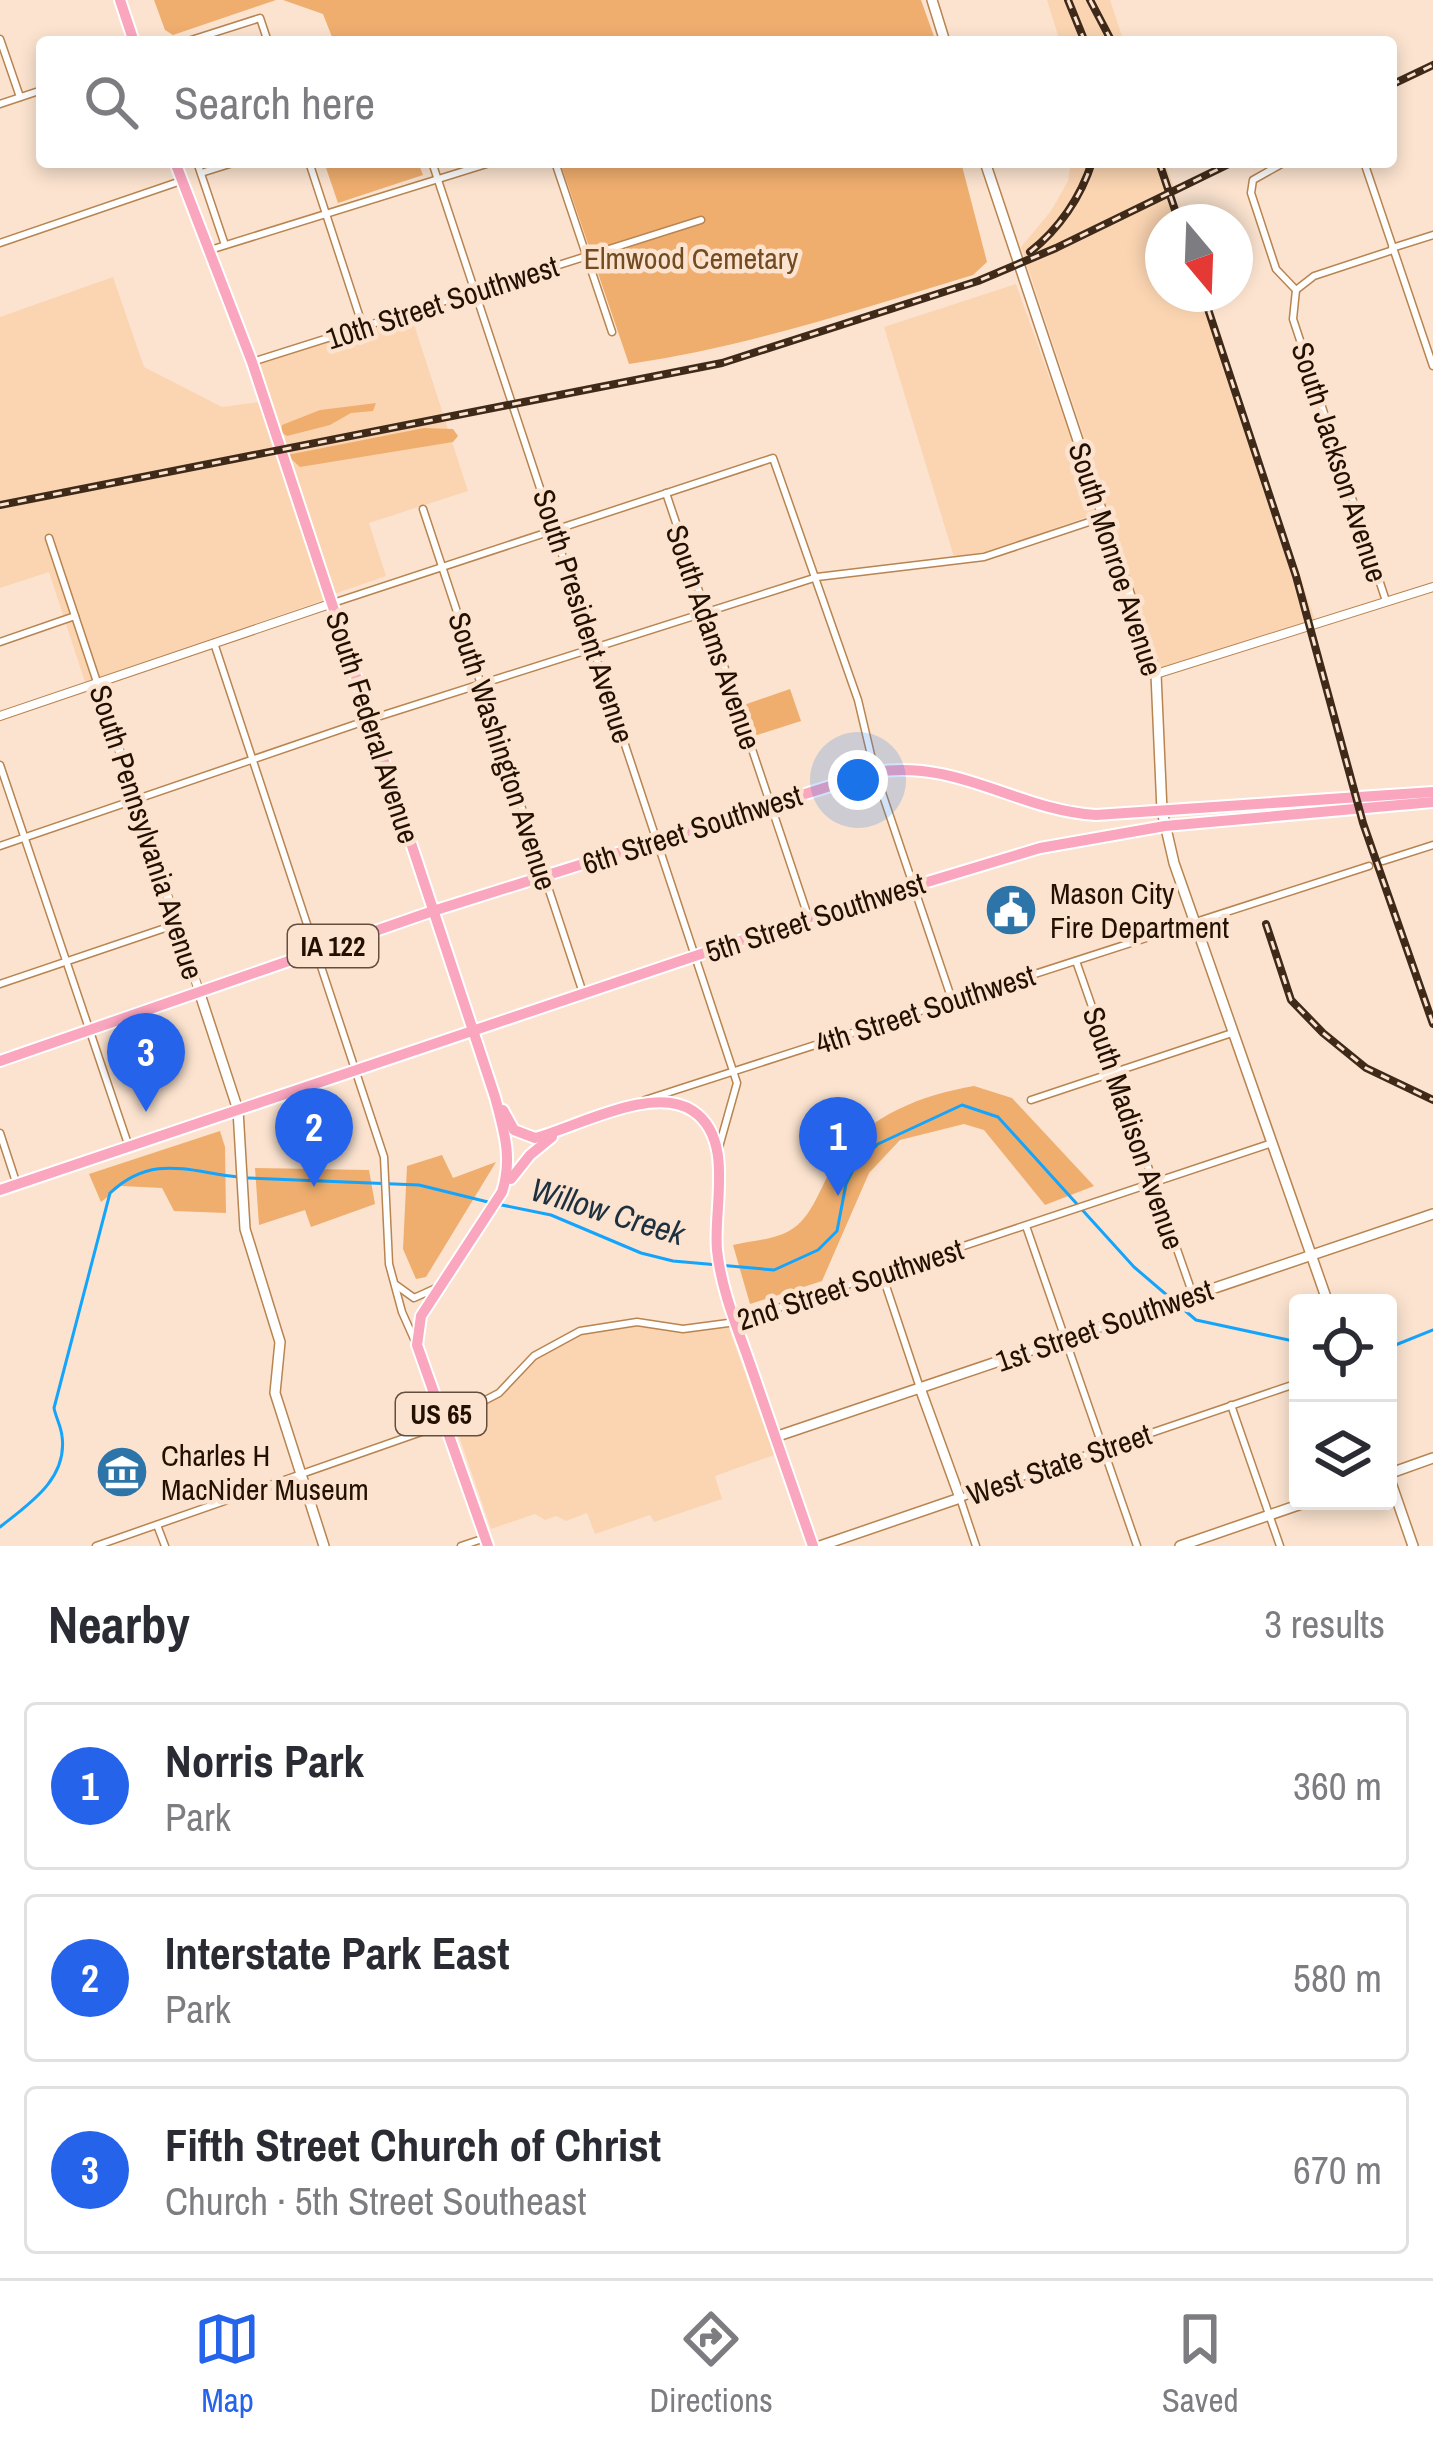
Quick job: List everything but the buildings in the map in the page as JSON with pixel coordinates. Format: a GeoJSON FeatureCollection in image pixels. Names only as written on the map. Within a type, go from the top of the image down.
{"type":"FeatureCollection","features":[{"type":"Feature","properties":{"kind":"main road"},"geometry":{"type":"LineString","coordinates":[[120,0],[132,36]]}},
{"type":"Feature","properties":{"kind":"main road"},"geometry":{"type":"LineString","coordinates":[[932,0],[944,36]]}},
{"type":"Feature","properties":{"kind":"main road","name":"South Federal Avenue"},"geometry":{"type":"LineString","coordinates":[[177,168],[252,362],[495,1096],[509,1154],[502,1192]]}},
{"type":"Feature","properties":{"kind":"main road","name":"South Monroe Avenue"},"geometry":{"type":"LineString","coordinates":[[987,168],[1156,674],[1165,826],[1325,1294]]}},
{"type":"Feature","properties":{"kind":"main road","name":"6th Street Southwest"},"geometry":{"type":"LineString","coordinates":[[433,911],[875,772],[901,768],[952,774],[1067,813],[1162,811]]}},
{"type":"Feature","properties":{"kind":"main road"},"geometry":{"type":"LineString","coordinates":[[1162,811],[1433,793]]}},
{"type":"Feature","properties":{"kind":"main road"},"geometry":{"type":"LineString","coordinates":[[1165,826],[1433,802]]}},
{"type":"Feature","properties":{"kind":"main road","name":"5th Street Southwest"},"geometry":{"type":"LineString","coordinates":[[0,1190],[912,885],[1040,848],[1165,826]]}},
{"type":"Feature","properties":{"kind":"main road","name":"IA 122"},"geometry":{"type":"LineString","coordinates":[[0,1061],[433,911]]}},
{"type":"Feature","properties":{"kind":"main road","name":"South Pennsylvania Avenue"},"geometry":{"type":"LineString","coordinates":[[200,991],[238,1110],[245,1228],[280,1342],[275,1393],[324,1546]]}},
{"type":"Feature","properties":{"kind":"main road"},"geometry":{"type":"LineString","coordinates":[[495,1096],[514,1130],[528,1137],[619,1109],[662,1102],[679,1105],[704,1121],[718,1151],[717,1248],[726,1294],[817,1546]]}},
{"type":"Feature","properties":{"kind":"main road"},"geometry":{"type":"LineString","coordinates":[[417,1345],[421,1316],[502,1192],[530,1155],[565,1128]]}},
{"type":"Feature","properties":{"kind":"main road","name":"1st Street Southwest"},"geometry":{"type":"LineString","coordinates":[[775,1436],[1433,1214]]}},
{"type":"Feature","properties":{"kind":"main road","name":"US 65"},"geometry":{"type":"LineString","coordinates":[[417,1345],[487,1542]]}},
{"type":"Feature","properties":{"kind":"main road"},"geometry":{"type":"LineString","coordinates":[[920,1388],[960,1498]]}},
{"type":"Feature","properties":{"kind":"main road"},"geometry":{"type":"LineString","coordinates":[[1397,1471],[1433,1458]]}},
{"type":"Feature","properties":{"kind":"main road","name":"West State Street"},"geometry":{"type":"LineString","coordinates":[[817,1546],[960,1498]]}},
{"type":"Feature","properties":{"kind":"main road"},"geometry":{"type":"LineString","coordinates":[[1397,1500],[1413,1546]]}},
{"type":"Feature","properties":{"kind":"main road"},"geometry":{"type":"LineString","coordinates":[[1180,1546],[1289,1508]]}},
{"type":"Feature","properties":{"kind":"street"},"geometry":{"type":"LineString","coordinates":[[205,36],[260,19],[266,36]]}},
{"type":"Feature","properties":{"kind":"street"},"geometry":{"type":"LineString","coordinates":[[0,39],[20,98]]}},
{"type":"Feature","properties":{"kind":"street"},"geometry":{"type":"LineString","coordinates":[[0,104],[36,92]]}},
{"type":"Feature","properties":{"kind":"street"},"geometry":{"type":"LineString","coordinates":[[199,168],[224,245]]}},
{"type":"Feature","properties":{"kind":"street"},"geometry":{"type":"LineString","coordinates":[[201,173],[217,168]]}},
{"type":"Feature","properties":{"kind":"street"},"geometry":{"type":"LineString","coordinates":[[311,168],[364,327]]}},
{"type":"Feature","properties":{"kind":"street","name":"South President Avenue"},"geometry":{"type":"LineString","coordinates":[[435,168],[733,1071]]}},
{"type":"Feature","properties":{"kind":"street"},"geometry":{"type":"LineString","coordinates":[[206,251],[474,168]]}},
{"type":"Feature","properties":{"kind":"street"},"geometry":{"type":"LineString","coordinates":[[557,168],[612,332]]}},
{"type":"Feature","properties":{"kind":"street","name":"South Jackson Avenue"},"geometry":{"type":"LineString","coordinates":[[1275,168],[1253,180],[1251,194],[1276,268],[1296,290],[1293,319],[1386,601]]}},
{"type":"Feature","properties":{"kind":"street"},"geometry":{"type":"LineString","coordinates":[[1366,168],[1433,366]]}},
{"type":"Feature","properties":{"kind":"street"},"geometry":{"type":"LineString","coordinates":[[0,243],[182,181]]}},
{"type":"Feature","properties":{"kind":"street","name":"10th Street Southwest"},"geometry":{"type":"LineString","coordinates":[[252,362],[701,220]]}},
{"type":"Feature","properties":{"kind":"street"},"geometry":{"type":"LineString","coordinates":[[1296,290],[1314,276],[1433,235]]}},
{"type":"Feature","properties":{"kind":"street"},"geometry":{"type":"LineString","coordinates":[[0,716],[773,458],[858,700],[875,772],[952,1000]]}},
{"type":"Feature","properties":{"kind":"street","name":"South Adams Avenue"},"geometry":{"type":"LineString","coordinates":[[666,493],[808,918]]}},
{"type":"Feature","properties":{"kind":"street","name":"South Washington Avenue"},"geometry":{"type":"LineString","coordinates":[[423,509],[583,993]]}},
{"type":"Feature","properties":{"kind":"street"},"geometry":{"type":"LineString","coordinates":[[0,846],[371,719],[817,578],[984,557],[1104,517]]}},
{"type":"Feature","properties":{"kind":"street","name":"South Pennsylvania Avenue"},"geometry":{"type":"LineString","coordinates":[[49,538],[200,991]]}},
{"type":"Feature","properties":{"kind":"street"},"geometry":{"type":"LineString","coordinates":[[1156,674],[1433,587]]}},
{"type":"Feature","properties":{"kind":"street"},"geometry":{"type":"LineString","coordinates":[[0,642],[74,616]]}},
{"type":"Feature","properties":{"kind":"street"},"geometry":{"type":"LineString","coordinates":[[214,643],[387,1168],[387,1244],[394,1282],[417,1345]]}},
{"type":"Feature","properties":{"kind":"street"},"geometry":{"type":"LineString","coordinates":[[0,766],[129,1147]]}},
{"type":"Feature","properties":{"kind":"street"},"geometry":{"type":"LineString","coordinates":[[1383,861],[1433,845]]}},
{"type":"Feature","properties":{"kind":"street","name":"4th Street Southwest"},"geometry":{"type":"LineString","coordinates":[[619,1109],[1369,866]]}},
{"type":"Feature","properties":{"kind":"street"},"geometry":{"type":"LineString","coordinates":[[0,984],[177,924]]}},
{"type":"Feature","properties":{"kind":"street","name":"South Madison Avenue"},"geometry":{"type":"LineString","coordinates":[[1076,961],[1192,1295]]}},
{"type":"Feature","properties":{"kind":"street"},"geometry":{"type":"LineString","coordinates":[[1031,1100],[1233,1032]]}},
{"type":"Feature","properties":{"kind":"street"},"geometry":{"type":"LineString","coordinates":[[718,1151],[737,1083],[733,1071]]}},
{"type":"Feature","properties":{"kind":"street"},"geometry":{"type":"LineString","coordinates":[[0,1133],[17,1185]]}},
{"type":"Feature","properties":{"kind":"street","name":"2nd Street Southwest"},"geometry":{"type":"LineString","coordinates":[[95,1546],[300,1476],[443,1420],[499,1393],[534,1356],[580,1331],[637,1322],[683,1329],[736,1322],[1272,1143]]}},
{"type":"Feature","properties":{"kind":"street"},"geometry":{"type":"LineString","coordinates":[[1026,1226],[1137,1546]]}},
{"type":"Feature","properties":{"kind":"street"},"geometry":{"type":"LineString","coordinates":[[882,1274],[920,1388]]}},
{"type":"Feature","properties":{"kind":"street"},"geometry":{"type":"LineString","coordinates":[[394,1282],[414,1298],[441,1285]]}},
{"type":"Feature","properties":{"kind":"street","name":"West State Street"},"geometry":{"type":"LineString","coordinates":[[960,1498],[1289,1386]]}},
{"type":"Feature","properties":{"kind":"street"},"geometry":{"type":"LineString","coordinates":[[1231,1405],[1280,1546]]}},
{"type":"Feature","properties":{"kind":"street"},"geometry":{"type":"LineString","coordinates":[[960,1498],[976,1546]]}},
{"type":"Feature","properties":{"kind":"street"},"geometry":{"type":"LineString","coordinates":[[157,1525],[165,1546]]}},
{"type":"Feature","properties":{"kind":"street"},"geometry":{"type":"LineString","coordinates":[[460,1546],[487,1542]]}},
{"type":"Feature","properties":{"kind":"shaded area"},"geometry":{"type":"Polygon","coordinates":[[[1047,0],[1110,0],[1122,36],[1058,36],[1047,0]]]}},
{"type":"Feature","properties":{"kind":"shaded area"},"geometry":{"type":"Polygon","coordinates":[[[1070,168],[1167,168],[1175,191],[1169,194],[1173,204],[1145,204],[1145,312],[1209,312],[1315,620],[1161,670],[1021,247],[1051,211],[1070,168]]]}},
{"type":"Feature","properties":{"kind":"shaded area"},"geometry":{"type":"Polygon","coordinates":[[[113,277],[144,367],[222,407],[260,402],[327,599],[85,682],[49,572],[0,588],[0,317],[113,277]]]}},
{"type":"Feature","properties":{"kind":"shaded area"},"geometry":{"type":"Polygon","coordinates":[[[1016,284],[1098,513],[990,551],[954,557],[884,327],[1016,284]]]}},
{"type":"Feature","properties":{"kind":"shaded area"},"geometry":{"type":"Polygon","coordinates":[[[411,315],[468,491],[369,523],[386,576],[334,594],[256,365],[411,315]]]}},
{"type":"Feature","properties":{"kind":"shaded area"},"geometry":{"type":"Polygon","coordinates":[[[637,1322],[683,1330],[728,1325],[774,1455],[715,1476],[722,1499],[654,1522],[650,1515],[595,1534],[587,1513],[566,1521],[556,1516],[545,1520],[535,1514],[491,1529],[453,1419],[499,1393],[534,1356],[580,1331],[637,1322]]]}},
{"type":"Feature","properties":{"kind":"green space"},"geometry":{"type":"Polygon","coordinates":[[[154,0],[276,0],[173,35],[165,30],[154,0]]]}},
{"type":"Feature","properties":{"kind":"green space"},"geometry":{"type":"Polygon","coordinates":[[[283,0],[921,0],[934,36],[332,36],[323,14],[283,0]]]}},
{"type":"Feature","properties":{"kind":"green space"},"geometry":{"type":"Polygon","coordinates":[[[326,168],[420,168],[423,175],[338,203],[326,168]]]}},
{"type":"Feature","properties":{"kind":"green space","name":"Elmwood Cemetary"},"geometry":{"type":"Polygon","coordinates":[[[562,168],[963,168],[987,262],[973,275],[803,326],[629,364],[562,168]]]}},
{"type":"Feature","properties":{"kind":"green space"},"geometry":{"type":"Polygon","coordinates":[[[376,403],[373,411],[351,413],[330,425],[287,436],[281,432],[282,425],[320,410],[376,403]]]}},
{"type":"Feature","properties":{"kind":"green space"},"geometry":{"type":"Polygon","coordinates":[[[424,428],[453,429],[458,436],[453,442],[300,467],[287,455],[424,428]]]}},
{"type":"Feature","properties":{"kind":"green space"},"geometry":{"type":"Polygon","coordinates":[[[790,689],[801,721],[748,738],[738,707],[790,689]]]}},
{"type":"Feature","properties":{"kind":"green space"},"geometry":{"type":"Polygon","coordinates":[[[974,1086],[1012,1098],[1094,1186],[1045,1205],[984,1130],[964,1124],[900,1140],[869,1173],[822,1281],[750,1304],[733,1245],[776,1236],[797,1225],[836,1161],[880,1119],[935,1095],[974,1086]]]}},
{"type":"Feature","properties":{"kind":"green space"},"geometry":{"type":"Polygon","coordinates":[[[220,1131],[225,1147],[226,1213],[174,1211],[162,1188],[121,1186],[101,1202],[89,1174],[220,1131]]]}},
{"type":"Feature","properties":{"kind":"green space"},"geometry":{"type":"Polygon","coordinates":[[[442,1155],[453,1178],[496,1162],[426,1277],[416,1279],[403,1249],[407,1166],[442,1155]]]}},
{"type":"Feature","properties":{"kind":"green space"},"geometry":{"type":"Polygon","coordinates":[[[255,1168],[369,1170],[375,1204],[311,1227],[305,1210],[259,1225],[255,1168]]]}},
{"type":"Feature","properties":{"kind":"waterway","name":"Willow Creek"},"geometry":{"type":"LineString","coordinates":[[497,1204],[551,1215],[641,1253],[673,1261],[774,1270],[818,1250],[837,1231],[846,1184],[855,1166],[878,1144],[962,1105],[998,1117],[1134,1267],[1196,1320],[1289,1340]]}},
{"type":"Feature","properties":{"kind":"waterway","name":"Willow Creek"},"geometry":{"type":"LineString","coordinates":[[0,1527],[44,1489],[59,1465],[62,1436],[54,1408],[110,1193],[155,1169],[238,1177]]}},
{"type":"Feature","properties":{"kind":"waterway","name":"Willow Creek"},"geometry":{"type":"LineString","coordinates":[[248,1178],[419,1185],[488,1202]]}},
{"type":"Feature","properties":{"kind":"waterway","name":"Willow Creek"},"geometry":{"type":"LineString","coordinates":[[1397,1344],[1433,1330]]}},
{"type":"Feature","properties":{"kind":"railway"},"geometry":{"type":"LineString","coordinates":[[1068,0],[1083,36]]}},
{"type":"Feature","properties":{"kind":"railway"},"geometry":{"type":"LineString","coordinates":[[1090,0],[1109,36]]}},
{"type":"Feature","properties":{"kind":"railway"},"geometry":{"type":"LineString","coordinates":[[1397,82],[1433,65]]}},
{"type":"Feature","properties":{"kind":"railway"},"geometry":{"type":"LineString","coordinates":[[1030,252],[1068,212],[1090,168]]}},
{"type":"Feature","properties":{"kind":"railway"},"geometry":{"type":"LineString","coordinates":[[1161,168],[1173,204]]}},
{"type":"Feature","properties":{"kind":"railway"},"geometry":{"type":"LineString","coordinates":[[0,505],[722,363],[978,281],[1221,168]]}},
{"type":"Feature","properties":{"kind":"railway"},"geometry":{"type":"LineString","coordinates":[[1209,312],[1296,576],[1363,823],[1433,1024]]}},
{"type":"Feature","properties":{"kind":"railway"},"geometry":{"type":"LineString","coordinates":[[1266,924],[1291,1000],[1366,1068],[1433,1100]]}},
{"type":"Feature","properties":{"kind":"place","name":"Mason City Fire Department"},"geometry":{"type":"Point","coordinates":[1011,910]}},
{"type":"Feature","properties":{"kind":"place","name":"Fifth Street Church of Christ"},"geometry":{"type":"Point","coordinates":[146,1112]}},
{"type":"Feature","properties":{"kind":"place","name":"Interstate Park East"},"geometry":{"type":"Point","coordinates":[314,1187]}},
{"type":"Feature","properties":{"kind":"place","name":"Norris Park"},"geometry":{"type":"Point","coordinates":[838,1196]}},
{"type":"Feature","properties":{"kind":"place","name":"Charles H MacNider Museum"},"geometry":{"type":"Point","coordinates":[122,1472]}}]}
